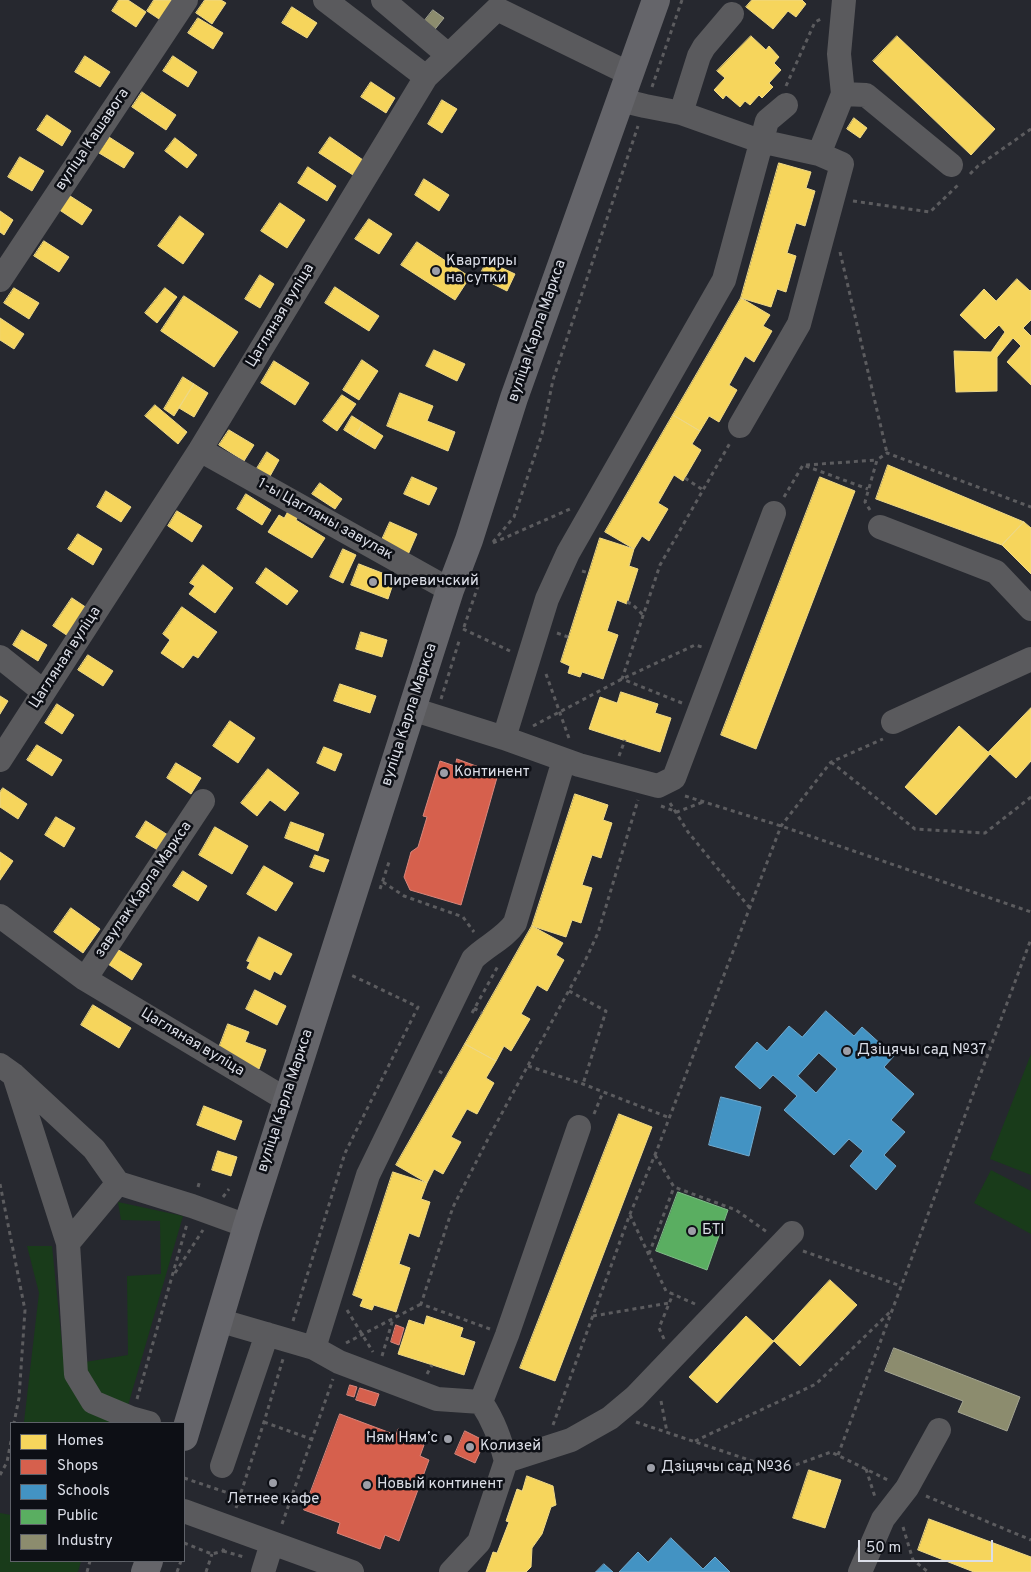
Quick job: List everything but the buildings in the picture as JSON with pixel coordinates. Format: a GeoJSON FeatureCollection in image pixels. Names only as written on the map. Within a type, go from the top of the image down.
{"type":"FeatureCollection","features":[{"type":"Feature","properties":{"kind":"main road","name":"вуліца Карла Маркса"},"geometry":{"type":"LineString","coordinates":[[185,1432],[246,1226],[287,1100],[424,712],[450,590],[469,540],[514,398],[633,103],[630,74],[656,0]]}},
{"type":"Feature","properties":{"kind":"street","name":"вуліца Кашавога"},"geometry":{"type":"LineString","coordinates":[[0,280],[186,0]]}},
{"type":"Feature","properties":{"kind":"street"},"geometry":{"type":"LineString","coordinates":[[325,0],[426,77]]}},
{"type":"Feature","properties":{"kind":"street"},"geometry":{"type":"LineString","coordinates":[[384,0],[448,55]]}},
{"type":"Feature","properties":{"kind":"street","name":"Цагляная вуліца"},"geometry":{"type":"LineString","coordinates":[[0,760],[200,450],[426,77],[497,4],[630,74]]}},
{"type":"Feature","properties":{"kind":"street"},"geometry":{"type":"LineString","coordinates":[[819,154],[844,94],[839,54],[844,4]]}},
{"type":"Feature","properties":{"kind":"street"},"geometry":{"type":"LineString","coordinates":[[681,113],[699,56],[704,47],[732,14]]}},
{"type":"Feature","properties":{"kind":"street"},"geometry":{"type":"LineString","coordinates":[[844,94],[866,95],[959,175]]}},
{"type":"Feature","properties":{"kind":"street"},"geometry":{"type":"LineString","coordinates":[[633,103],[681,113],[760,141],[819,154],[842,164],[799,324],[740,426]]}},
{"type":"Feature","properties":{"kind":"street"},"geometry":{"type":"LineString","coordinates":[[506,738],[547,599],[568,553],[724,280],[767,120],[786,105]]}},
{"type":"Feature","properties":{"kind":"street","name":"1-ы Цагляны завулак"},"geometry":{"type":"LineString","coordinates":[[200,450],[450,590]]}},
{"type":"Feature","properties":{"kind":"street"},"geometry":{"type":"LineString","coordinates":[[424,712],[506,738],[653,797],[674,778],[774,513]]}},
{"type":"Feature","properties":{"kind":"street"},"geometry":{"type":"LineString","coordinates":[[880,528],[996,572],[1031,609]]}},
{"type":"Feature","properties":{"kind":"street"},"geometry":{"type":"LineString","coordinates":[[0,657],[44,692]]}},
{"type":"Feature","properties":{"kind":"street"},"geometry":{"type":"LineString","coordinates":[[893,722],[1031,659]]}},
{"type":"Feature","properties":{"kind":"street"},"geometry":{"type":"LineString","coordinates":[[314,1348],[368,1175],[473,959],[485,948],[510,931],[515,923],[571,763]]}},
{"type":"Feature","properties":{"kind":"street","name":"завулак Карла Маркса"},"geometry":{"type":"LineString","coordinates":[[85,979],[204,801]]}},
{"type":"Feature","properties":{"kind":"street","name":"Цагляная вуліца"},"geometry":{"type":"LineString","coordinates":[[0,916],[85,979],[287,1100]]}},
{"type":"Feature","properties":{"kind":"street"},"geometry":{"type":"LineString","coordinates":[[7,1070],[94,1150],[118,1183],[246,1226]]}},
{"type":"Feature","properties":{"kind":"street"},"geometry":{"type":"LineString","coordinates":[[7,1070],[68,1244],[76,1374],[94,1402],[140,1421]]}},
{"type":"Feature","properties":{"kind":"street"},"geometry":{"type":"LineString","coordinates":[[481,1402],[507,1335],[579,1127]]}},
{"type":"Feature","properties":{"kind":"street"},"geometry":{"type":"LineString","coordinates":[[68,1244],[118,1183]]}},
{"type":"Feature","properties":{"kind":"street"},"geometry":{"type":"LineString","coordinates":[[506,1461],[571,1440],[614,1415],[656,1376],[792,1233]]}},
{"type":"Feature","properties":{"kind":"street"},"geometry":{"type":"LineString","coordinates":[[218,1320],[314,1348],[339,1362],[437,1398],[481,1402],[491,1416],[506,1461],[479,1542],[452,1572]]}},
{"type":"Feature","properties":{"kind":"street"},"geometry":{"type":"LineString","coordinates":[[222,1466],[277,1337]]}},
{"type":"Feature","properties":{"kind":"street"},"geometry":{"type":"LineString","coordinates":[[860,1572],[883,1519],[901,1496],[939,1430]]}},
{"type":"Feature","properties":{"kind":"street"},"geometry":{"type":"LineString","coordinates":[[185,1511],[352,1572]]}},
{"type":"Feature","properties":{"kind":"street"},"geometry":{"type":"LineString","coordinates":[[263,1572],[274,1543]]}},
{"type":"Feature","properties":{"kind":"path"},"geometry":{"type":"LineString","coordinates":[[590,514],[569,509],[492,544],[514,517],[542,434],[554,380],[633,103],[682,0]]}},
{"type":"Feature","properties":{"kind":"path"},"geometry":{"type":"LineString","coordinates":[[786,105],[782,95],[815,22],[844,4]]}},
{"type":"Feature","properties":{"kind":"path"},"geometry":{"type":"LineString","coordinates":[[833,198],[930,212],[959,175],[978,166],[1031,129]]}},
{"type":"Feature","properties":{"kind":"path"},"geometry":{"type":"LineString","coordinates":[[839,247],[888,453]]}},
{"type":"Feature","properties":{"kind":"path"},"geometry":{"type":"LineString","coordinates":[[622,679],[660,565],[740,426]]}},
{"type":"Feature","properties":{"kind":"path"},"geometry":{"type":"LineString","coordinates":[[803,465],[877,460],[888,453]]}},
{"type":"Feature","properties":{"kind":"path"},"geometry":{"type":"LineString","coordinates":[[888,453],[1031,507]]}},
{"type":"Feature","properties":{"kind":"path"},"geometry":{"type":"LineString","coordinates":[[877,460],[865,502],[880,528]]}},
{"type":"Feature","properties":{"kind":"path"},"geometry":{"type":"LineString","coordinates":[[803,465],[868,489]]}},
{"type":"Feature","properties":{"kind":"path"},"geometry":{"type":"LineString","coordinates":[[774,513],[803,465]]}},
{"type":"Feature","properties":{"kind":"path"},"geometry":{"type":"LineString","coordinates":[[685,478],[702,490]]}},
{"type":"Feature","properties":{"kind":"path"},"geometry":{"type":"LineString","coordinates":[[424,712],[463,629],[479,582]]}},
{"type":"Feature","properties":{"kind":"path"},"geometry":{"type":"LineString","coordinates":[[627,602],[632,604],[643,615]]}},
{"type":"Feature","properties":{"kind":"path"},"geometry":{"type":"LineString","coordinates":[[463,629],[542,665],[560,712],[571,763]]}},
{"type":"Feature","properties":{"kind":"path"},"geometry":{"type":"LineString","coordinates":[[554,632],[568,637]]}},
{"type":"Feature","properties":{"kind":"path"},"geometry":{"type":"LineString","coordinates":[[506,738],[622,679],[695,645],[721,653]]}},
{"type":"Feature","properties":{"kind":"path"},"geometry":{"type":"LineString","coordinates":[[622,679],[688,705]]}},
{"type":"Feature","properties":{"kind":"path"},"geometry":{"type":"LineString","coordinates":[[544,1449],[630,1214],[670,1118],[781,826],[830,762],[896,733],[893,722]]}},
{"type":"Feature","properties":{"kind":"path"},"geometry":{"type":"LineString","coordinates":[[618,761],[625,740]]}},
{"type":"Feature","properties":{"kind":"path"},"geometry":{"type":"LineString","coordinates":[[830,762],[915,829],[985,833],[1031,797]]}},
{"type":"Feature","properties":{"kind":"path"},"geometry":{"type":"LineString","coordinates":[[630,796],[638,799],[653,797],[703,802],[781,826],[1031,912]]}},
{"type":"Feature","properties":{"kind":"path"},"geometry":{"type":"LineString","coordinates":[[638,799],[653,797],[676,812],[688,832],[750,907]]}},
{"type":"Feature","properties":{"kind":"path"},"geometry":{"type":"LineString","coordinates":[[653,797],[676,812]]}},
{"type":"Feature","properties":{"kind":"path"},"geometry":{"type":"LineString","coordinates":[[274,1543],[345,1344],[421,1304],[453,1207],[598,933],[638,799]]}},
{"type":"Feature","properties":{"kind":"path"},"geometry":{"type":"LineString","coordinates":[[676,812],[703,802]]}},
{"type":"Feature","properties":{"kind":"path"},"geometry":{"type":"LineString","coordinates":[[379,891],[391,855]]}},
{"type":"Feature","properties":{"kind":"path"},"geometry":{"type":"LineString","coordinates":[[383,882],[404,896],[463,917],[485,948],[501,960],[470,1016]]}},
{"type":"Feature","properties":{"kind":"path"},"geometry":{"type":"LineString","coordinates":[[838,1455],[1031,939]]}},
{"type":"Feature","properties":{"kind":"path"},"geometry":{"type":"LineString","coordinates":[[185,1543],[212,1554],[223,1551],[264,1422],[277,1337],[345,1153],[418,1007],[350,974]]}},
{"type":"Feature","properties":{"kind":"path"},"geometry":{"type":"LineString","coordinates":[[569,991],[606,1011],[582,1084]]}},
{"type":"Feature","properties":{"kind":"path"},"geometry":{"type":"LineString","coordinates":[[474,1008],[482,1013]]}},
{"type":"Feature","properties":{"kind":"path"},"geometry":{"type":"LineString","coordinates":[[439,1071],[443,1063]]}},
{"type":"Feature","properties":{"kind":"path"},"geometry":{"type":"LineString","coordinates":[[528,1066],[582,1084],[670,1118]]}},
{"type":"Feature","properties":{"kind":"path"},"geometry":{"type":"LineString","coordinates":[[172,1278],[202,1210],[200,1180]]}},
{"type":"Feature","properties":{"kind":"path"},"geometry":{"type":"LineString","coordinates":[[0,1184],[25,1310],[19,1398],[14,1422]]}},
{"type":"Feature","properties":{"kind":"path"},"geometry":{"type":"LineString","coordinates":[[649,1254],[674,1187]]}},
{"type":"Feature","properties":{"kind":"path"},"geometry":{"type":"LineString","coordinates":[[140,1421],[172,1278],[202,1210],[228,1189]]}},
{"type":"Feature","properties":{"kind":"path"},"geometry":{"type":"LineString","coordinates":[[630,1214],[666,1291],[696,1304],[709,1319]]}},
{"type":"Feature","properties":{"kind":"path"},"geometry":{"type":"LineString","coordinates":[[673,1294],[659,1328],[674,1357]]}},
{"type":"Feature","properties":{"kind":"path"},"geometry":{"type":"LineString","coordinates":[[342,1302],[377,1358],[381,1360],[393,1318]]}},
{"type":"Feature","properties":{"kind":"path"},"geometry":{"type":"LineString","coordinates":[[592,1316],[669,1303]]}},
{"type":"Feature","properties":{"kind":"path"},"geometry":{"type":"LineString","coordinates":[[421,1304],[507,1335]]}},
{"type":"Feature","properties":{"kind":"path"},"geometry":{"type":"LineString","coordinates":[[694,1441],[816,1384],[892,1310]]}},
{"type":"Feature","properties":{"kind":"path"},"geometry":{"type":"LineString","coordinates":[[428,1395],[428,1378],[426,1377],[432,1365]]}},
{"type":"Feature","properties":{"kind":"path"},"geometry":{"type":"LineString","coordinates":[[656,1376],[667,1432]]}},
{"type":"Feature","properties":{"kind":"path"},"geometry":{"type":"LineString","coordinates":[[614,1415],[776,1469],[790,1467],[831,1452],[901,1496],[1031,1540]]}},
{"type":"Feature","properties":{"kind":"path"},"geometry":{"type":"LineString","coordinates":[[264,1422],[312,1439]]}},
{"type":"Feature","properties":{"kind":"path"},"geometry":{"type":"LineString","coordinates":[[0,1476],[9,1463]]}},
{"type":"Feature","properties":{"kind":"path"},"geometry":{"type":"LineString","coordinates":[[185,1478],[240,1497]]}},
{"type":"Feature","properties":{"kind":"path"},"geometry":{"type":"LineString","coordinates":[[901,1496],[913,1560],[928,1572]]}},
{"type":"Feature","properties":{"kind":"path"},"geometry":{"type":"LineString","coordinates":[[206,1572],[212,1554]]}},
{"type":"Feature","properties":{"kind":"green space"},"geometry":{"type":"Polygon","coordinates":[[[1031,1054],[1031,1175],[990,1159],[1031,1054]]]}},
{"type":"Feature","properties":{"kind":"green space"},"geometry":{"type":"Polygon","coordinates":[[[991,1170],[1031,1191],[1031,1234],[974,1203],[991,1170]]]}},
{"type":"Feature","properties":{"kind":"green space"},"geometry":{"type":"Polygon","coordinates":[[[118,1202],[183,1216],[127,1409],[88,1386],[85,1362],[128,1355],[127,1276],[161,1274],[160,1221],[121,1220],[118,1202]]]}},
{"type":"Feature","properties":{"kind":"green space"},"geometry":{"type":"Polygon","coordinates":[[[27,1246],[52,1246],[63,1354],[72,1385],[121,1422],[24,1422],[39,1293],[27,1246]]]}},
{"type":"Feature","properties":{"kind":"green space"},"geometry":{"type":"Polygon","coordinates":[[[0,1513],[10,1515],[10,1562],[81,1562],[78,1572],[0,1572],[0,1513]]]}},
{"type":"Feature","properties":{"kind":"place","name":"Квартиры на сутки"},"geometry":{"type":"Point","coordinates":[436,271]}},
{"type":"Feature","properties":{"kind":"place","name":"Пиревичский"},"geometry":{"type":"Point","coordinates":[373,582]}},
{"type":"Feature","properties":{"kind":"place","name":"Континент"},"geometry":{"type":"Point","coordinates":[444,773]}},
{"type":"Feature","properties":{"kind":"place","name":"Дзіцячы сад №37"},"geometry":{"type":"Point","coordinates":[847,1051]}},
{"type":"Feature","properties":{"kind":"place","name":"БТІ"},"geometry":{"type":"Point","coordinates":[692,1231]}},
{"type":"Feature","properties":{"kind":"place","name":"Ням Нямʼс"},"geometry":{"type":"Point","coordinates":[448,1439]}},
{"type":"Feature","properties":{"kind":"place","name":"Колизей"},"geometry":{"type":"Point","coordinates":[470,1447]}},
{"type":"Feature","properties":{"kind":"place","name":"Дзіцячы сад №36"},"geometry":{"type":"Point","coordinates":[651,1468]}},
{"type":"Feature","properties":{"kind":"place","name":"Летнее кафе"},"geometry":{"type":"Point","coordinates":[273,1483]}},
{"type":"Feature","properties":{"kind":"place","name":"Новый континент"},"geometry":{"type":"Point","coordinates":[367,1485]}}]}
